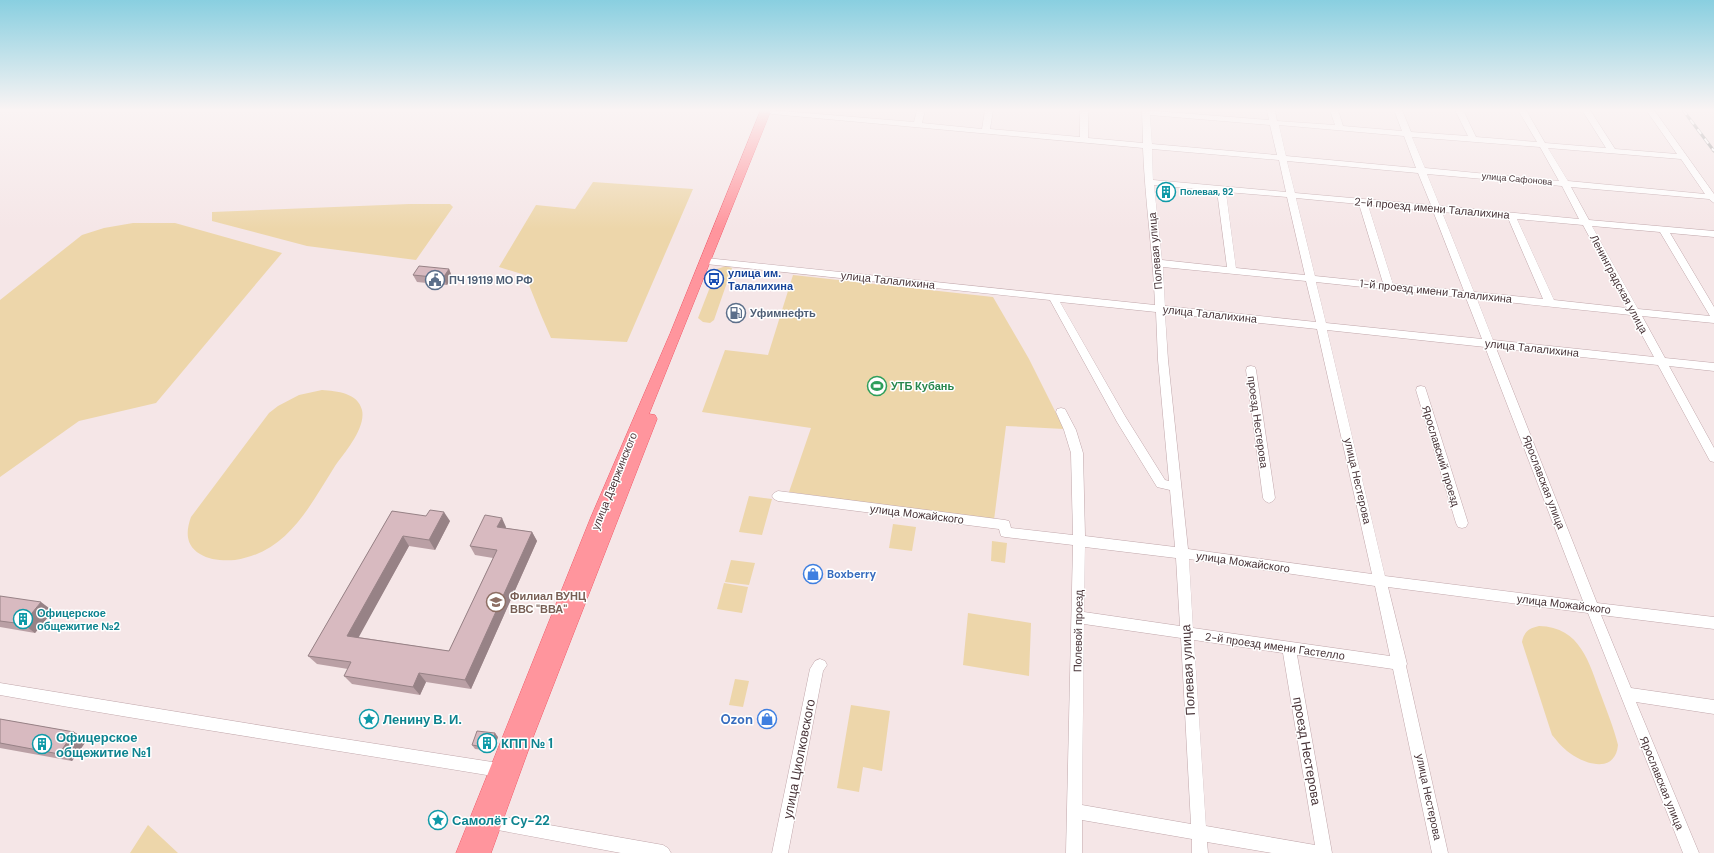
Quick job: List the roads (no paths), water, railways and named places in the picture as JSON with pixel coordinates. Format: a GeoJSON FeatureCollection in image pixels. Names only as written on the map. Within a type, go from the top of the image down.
{"type":"FeatureCollection","features":[{"type":"Feature","properties":{"kind":"main road","name":"улица Дзержинского"},"geometry":{"type":"LineString","coordinates":[[466,853],[486,820],[754,150]]}},
{"type":"Feature","properties":{"kind":"main road","name":"улица Дзержинского"},"geometry":{"type":"LineString","coordinates":[[481,853],[486,820]]}},
{"type":"Feature","properties":{"kind":"street","name":"Полевая улица"},"geometry":{"type":"LineString","coordinates":[[1148,150],[1149,182],[1158,263],[1159,309],[1163,360],[1182,553],[1200,853]]}},
{"type":"Feature","properties":{"kind":"street","name":"улица Сафонова"},"geometry":{"type":"LineString","coordinates":[[1191,150],[1713,198]]}},
{"type":"Feature","properties":{"kind":"street","name":"улица Нестерова"},"geometry":{"type":"LineString","coordinates":[[1280,150],[1323,326],[1400,664],[1440,853]]}},
{"type":"Feature","properties":{"kind":"street","name":"Ярославская улица"},"geometry":{"type":"LineString","coordinates":[[1413,150],[1592,608],[1691,853]]}},
{"type":"Feature","properties":{"kind":"street","name":"Ленинградская улица"},"geometry":{"type":"LineString","coordinates":[[1544,150],[1586,222],[1714,458]]}},
{"type":"Feature","properties":{"kind":"street"},"geometry":{"type":"LineString","coordinates":[[1598,150],[1684,157]]}},
{"type":"Feature","properties":{"kind":"street"},"geometry":{"type":"LineString","coordinates":[[1679,150],[1713,198]]}},
{"type":"Feature","properties":{"kind":"street","name":"2-й проезд имени Талалихина"},"geometry":{"type":"LineString","coordinates":[[1149,182],[1714,234]]}},
{"type":"Feature","properties":{"kind":"street"},"geometry":{"type":"LineString","coordinates":[[1221,189],[1232,270]]}},
{"type":"Feature","properties":{"kind":"street"},"geometry":{"type":"LineString","coordinates":[[1363,202],[1389,287]]}},
{"type":"Feature","properties":{"kind":"street"},"geometry":{"type":"LineString","coordinates":[[1512,215],[1550,303]]}},
{"type":"Feature","properties":{"kind":"street"},"geometry":{"type":"LineString","coordinates":[[1663,229],[1714,315]]}},
{"type":"Feature","properties":{"kind":"street","name":"улица Талалихина"},"geometry":{"type":"LineString","coordinates":[[709,261],[1714,367]]}},
{"type":"Feature","properties":{"kind":"street","name":"1-й проезд имени Талалихина"},"geometry":{"type":"LineString","coordinates":[[1158,263],[1714,320]]}},
{"type":"Feature","properties":{"kind":"street"},"geometry":{"type":"LineString","coordinates":[[1053,298],[1161,484],[1176,487]]}},
{"type":"Feature","properties":{"kind":"street","name":"проезд Нестерова"},"geometry":{"type":"LineString","coordinates":[[1251,370],[1268,498]]}},
{"type":"Feature","properties":{"kind":"street","name":"Ярославский проезд"},"geometry":{"type":"LineString","coordinates":[[1420,390],[1462,523]]}},
{"type":"Feature","properties":{"kind":"street","name":"Полевой проезд"},"geometry":{"type":"LineString","coordinates":[[1060,412],[1070,430],[1077,453],[1079,541],[1074,853]]}},
{"type":"Feature","properties":{"kind":"street","name":"улица Можайского"},"geometry":{"type":"LineString","coordinates":[[778,496],[1005,525],[1005,532],[1182,553],[1380,581],[1714,623]]}},
{"type":"Feature","properties":{"kind":"street","name":"2-й проезд имени Гастелло"},"geometry":{"type":"LineString","coordinates":[[1078,617],[1400,664]]}},
{"type":"Feature","properties":{"kind":"street","name":"проезд Нестерова"},"geometry":{"type":"LineString","coordinates":[[1290,648],[1324,853]]}},
{"type":"Feature","properties":{"kind":"street","name":"улица Циолковского"},"geometry":{"type":"LineString","coordinates":[[780,853],[818,668],[820,665]]}},
{"type":"Feature","properties":{"kind":"street"},"geometry":{"type":"LineString","coordinates":[[0,690],[506,771]]}},
{"type":"Feature","properties":{"kind":"street"},"geometry":{"type":"LineString","coordinates":[[1626,694],[1714,707]]}},
{"type":"Feature","properties":{"kind":"street"},"geometry":{"type":"LineString","coordinates":[[1075,811],[1315,853]]}},
{"type":"Feature","properties":{"kind":"street"},"geometry":{"type":"LineString","coordinates":[[486,820],[663,853]]}},
{"type":"Feature","properties":{"kind":"place","name":"Полевая, 92"},"geometry":{"type":"Point","coordinates":[1166,192]}},
{"type":"Feature","properties":{"kind":"place","name":"улица им. Талалихина"},"geometry":{"type":"Point","coordinates":[714,279]}},
{"type":"Feature","properties":{"kind":"place","name":"ПЧ 19119 МО РФ"},"geometry":{"type":"Point","coordinates":[435,280]}},
{"type":"Feature","properties":{"kind":"place","name":"Уфимнефть"},"geometry":{"type":"Point","coordinates":[736,313]}},
{"type":"Feature","properties":{"kind":"place","name":"УТБ Кубань"},"geometry":{"type":"Point","coordinates":[877,386]}},
{"type":"Feature","properties":{"kind":"place","name":"Boxberry"},"geometry":{"type":"Point","coordinates":[813,574]}},
{"type":"Feature","properties":{"kind":"place","name":"Филиал ВУНЦ ВВС \"ВВА\""},"geometry":{"type":"Point","coordinates":[496,602]}},
{"type":"Feature","properties":{"kind":"place","name":"Офицерское общежитие №2"},"geometry":{"type":"Point","coordinates":[23,619]}},
{"type":"Feature","properties":{"kind":"place","name":"Ленину В. И."},"geometry":{"type":"Point","coordinates":[369,719]}},
{"type":"Feature","properties":{"kind":"place","name":"Ozon"},"geometry":{"type":"Point","coordinates":[767,719]}},
{"type":"Feature","properties":{"kind":"place","name":"КПП № 1"},"geometry":{"type":"Point","coordinates":[487,743]}},
{"type":"Feature","properties":{"kind":"place","name":"Офицерское общежитие №1"},"geometry":{"type":"Point","coordinates":[42,744]}},
{"type":"Feature","properties":{"kind":"place","name":"Самолёт Су-22"},"geometry":{"type":"Point","coordinates":[438,820]}}]}
